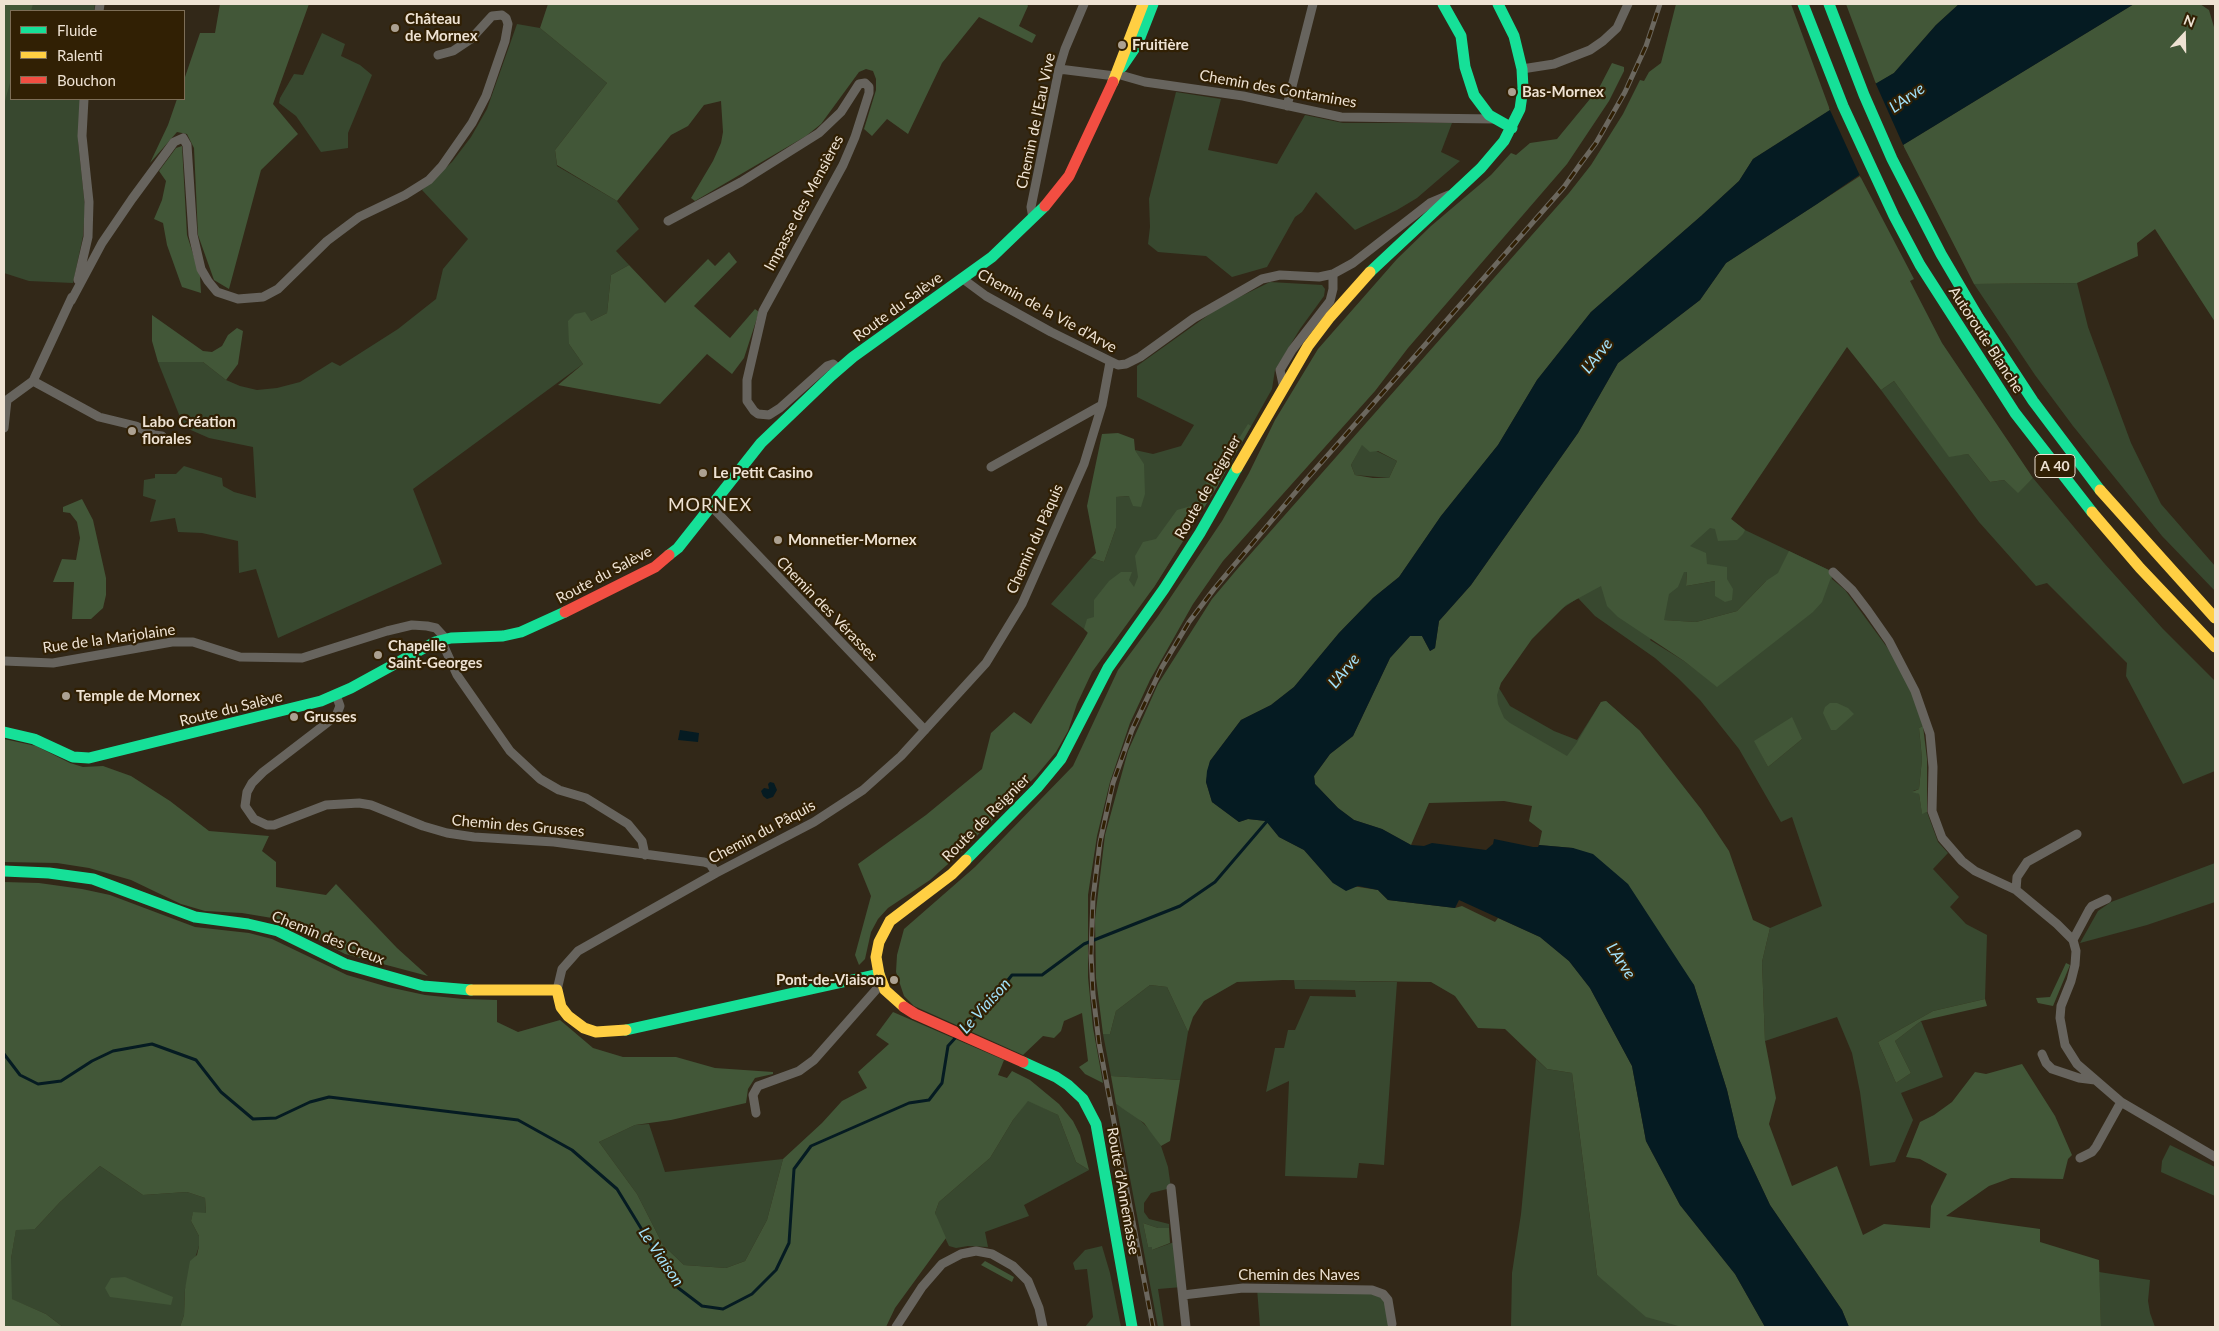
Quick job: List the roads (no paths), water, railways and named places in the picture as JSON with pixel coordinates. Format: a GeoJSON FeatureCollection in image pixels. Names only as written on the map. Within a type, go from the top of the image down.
{"type":"FeatureCollection","features":[{"type":"Feature","properties":{"kind":"main road","name":"Route du Salève"},"geometry":{"type":"LineString","coordinates":[[4,732],[34,739],[73,756],[89,758],[296,708],[336,695],[443,640],[503,636],[521,632],[622,585],[655,567],[673,554],[762,443],[838,369],[992,257],[1058,191],[1076,163],[1116,75],[1143,4]]}},
{"type":"Feature","properties":{"kind":"main road","name":"Route du Salève"},"geometry":{"type":"LineString","coordinates":[[1116,75],[1137,45],[1153,4]]}},
{"type":"Feature","properties":{"kind":"main road"},"geometry":{"type":"LineString","coordinates":[[1443,4],[1460,36],[1465,67],[1474,95],[1484,111],[1512,128]]}},
{"type":"Feature","properties":{"kind":"main road","name":"Route de Reignier"},"geometry":{"type":"LineString","coordinates":[[880,978],[877,950],[882,934],[890,921],[952,874],[1037,788],[1061,759],[1108,668],[1159,597],[1200,533],[1283,384],[1308,346],[1352,293],[1395,247],[1456,192],[1492,156],[1512,128],[1522,100],[1522,69],[1514,36],[1498,4]]}},
{"type":"Feature","properties":{"kind":"main road","name":"Autoroute Blanche"},"geometry":{"type":"LineString","coordinates":[[1804,4],[1858,140],[1894,216],[1920,264],[1987,372],[2049,459],[2128,554],[2215,647]]}},
{"type":"Feature","properties":{"kind":"main road","name":"Autoroute Blanche"},"geometry":{"type":"LineString","coordinates":[[1829,4],[1882,136],[1941,254],[2006,362],[2061,439],[2126,520],[2215,618]]}},
{"type":"Feature","properties":{"kind":"main road","name":"Chemin des Creux"},"geometry":{"type":"LineString","coordinates":[[4,871],[58,874],[93,879],[113,885],[195,918],[248,924],[278,931],[345,964],[423,986],[471,990],[558,990]]}},
{"type":"Feature","properties":{"kind":"main road"},"geometry":{"type":"LineString","coordinates":[[558,990],[561,1007],[576,1023],[596,1032],[617,1032],[880,978]]}},
{"type":"Feature","properties":{"kind":"main road","name":"Route d'Annemasse"},"geometry":{"type":"LineString","coordinates":[[880,978],[891,998],[915,1014],[1021,1060],[1068,1085],[1083,1099],[1096,1124],[1132,1327]]}},
{"type":"Feature","properties":{"kind":"street","name":"Chemin de l'Eau Vive"},"geometry":{"type":"LineString","coordinates":[[1033,218],[1031,207],[1059,69],[1065,49],[1084,4]]}},
{"type":"Feature","properties":{"kind":"street"},"geometry":{"type":"LineString","coordinates":[[1287,106],[1313,4]]}},
{"type":"Feature","properties":{"kind":"street"},"geometry":{"type":"LineString","coordinates":[[1522,69],[1554,64],[1590,50],[1617,28],[1628,4]]}},
{"type":"Feature","properties":{"kind":"street"},"geometry":{"type":"LineString","coordinates":[[4,428],[5,399],[33,381],[71,301],[102,243],[174,142],[183,138],[187,145],[193,235],[201,269],[217,292],[238,299],[263,297],[278,289],[327,241],[359,217],[405,195],[430,180],[472,123],[486,96],[505,41],[508,24],[506,18],[502,15],[492,16],[471,39],[453,51],[438,55]]}},
{"type":"Feature","properties":{"kind":"street","name":"Chemin des Contamines"},"geometry":{"type":"LineString","coordinates":[[1059,69],[1116,75],[1145,82],[1243,96],[1341,117],[1496,119]]}},
{"type":"Feature","properties":{"kind":"street","name":"Impasse des Mensières"},"geometry":{"type":"LineString","coordinates":[[668,221],[741,182],[814,136],[832,123],[859,84],[865,83],[869,87],[869,93],[852,144],[763,311],[747,380],[748,400],[754,411],[758,414],[769,415],[780,408],[827,366],[833,364],[838,369]]}},
{"type":"Feature","properties":{"kind":"street"},"geometry":{"type":"LineString","coordinates":[[71,301],[82,267],[88,237],[89,202],[82,136],[84,100]]}},
{"type":"Feature","properties":{"kind":"street","name":"Chemin de la Vie d'Arve"},"geometry":{"type":"LineString","coordinates":[[963,279],[969,286],[994,301],[1118,366],[1140,357],[1200,314],[1262,278],[1280,275],[1319,277],[1333,274],[1353,262],[1430,203],[1456,192]]}},
{"type":"Feature","properties":{"kind":"street"},"geometry":{"type":"LineString","coordinates":[[1283,384],[1280,370],[1292,350],[1330,301],[1333,289],[1333,274]]}},
{"type":"Feature","properties":{"kind":"street","name":"Chemin du Pâquis"},"geometry":{"type":"LineString","coordinates":[[558,990],[562,969],[578,951],[716,873],[784,839],[838,808],[883,774],[986,663],[1011,625],[1022,604],[1084,464],[1102,405],[1110,362]]}},
{"type":"Feature","properties":{"kind":"street"},"geometry":{"type":"LineString","coordinates":[[33,381],[99,417],[136,426],[154,435],[162,436]]}},
{"type":"Feature","properties":{"kind":"street"},"geometry":{"type":"LineString","coordinates":[[991,467],[1102,405]]}},
{"type":"Feature","properties":{"kind":"street","name":"Chemin des Vérasses"},"geometry":{"type":"LineString","coordinates":[[711,506],[925,730]]}},
{"type":"Feature","properties":{"kind":"street"},"geometry":{"type":"LineString","coordinates":[[1833,572],[1847,585],[1868,611],[1892,646],[1915,691],[1930,734],[1932,751],[1932,811],[1942,838],[1962,861],[1975,870],[2016,890],[2073,940],[2076,951],[2075,965],[2061,1006],[2060,1028],[2068,1053],[2077,1064],[2121,1102],[2215,1156]]}},
{"type":"Feature","properties":{"kind":"street","name":"Rue de la Marjolaine"},"geometry":{"type":"LineString","coordinates":[[4,661],[53,663],[172,642],[194,642],[240,656],[302,658],[412,625],[436,628],[443,640]]}},
{"type":"Feature","properties":{"kind":"street"},"geometry":{"type":"LineString","coordinates":[[443,640],[457,675],[510,752],[540,779],[559,790],[593,802],[628,824],[642,841],[645,855]]}},
{"type":"Feature","properties":{"kind":"street","name":"Chemin des Grusses"},"geometry":{"type":"LineString","coordinates":[[336,695],[340,706],[336,716],[252,782],[247,792],[245,806],[254,819],[267,825],[274,825],[326,805],[343,802],[359,803],[371,805],[423,826],[454,835],[554,842],[704,862],[710,864],[716,873]]}},
{"type":"Feature","properties":{"kind":"street"},"geometry":{"type":"LineString","coordinates":[[2016,890],[2017,877],[2027,862],[2077,834]]}},
{"type":"Feature","properties":{"kind":"street"},"geometry":{"type":"LineString","coordinates":[[2073,940],[2092,906],[2107,899]]}},
{"type":"Feature","properties":{"kind":"street"},"geometry":{"type":"LineString","coordinates":[[756,1113],[753,1095],[758,1086],[799,1072],[814,1060],[880,978]]}},
{"type":"Feature","properties":{"kind":"street"},"geometry":{"type":"LineString","coordinates":[[2042,1054],[2046,1063],[2052,1069],[2079,1078],[2096,1080]]}},
{"type":"Feature","properties":{"kind":"street"},"geometry":{"type":"LineString","coordinates":[[2080,1158],[2096,1147],[2121,1102]]}},
{"type":"Feature","properties":{"kind":"street"},"geometry":{"type":"LineString","coordinates":[[1171,1188],[1186,1327]]}},
{"type":"Feature","properties":{"kind":"street"},"geometry":{"type":"LineString","coordinates":[[896,1327],[922,1287],[942,1264],[961,1254],[976,1251],[992,1254],[1013,1266],[1028,1281],[1039,1308],[1043,1327]]}},
{"type":"Feature","properties":{"kind":"street","name":"Chemin des Naves"},"geometry":{"type":"LineString","coordinates":[[1183,1295],[1243,1288],[1372,1290],[1381,1293],[1388,1300],[1392,1324]]}},
{"type":"Feature","properties":{"kind":"water","name":"L'Arve"},"geometry":{"type":"Polygon","coordinates":[[[1959,4],[2134,4],[1903,145],[1726,263],[1700,300],[1618,363],[1578,433],[1471,585],[1439,621],[1435,648],[1430,651],[1422,636],[1410,636],[1390,658],[1353,736],[1330,754],[1314,776],[1315,784],[1338,808],[1354,820],[1382,829],[1411,845],[1424,846],[1432,843],[1486,850],[1493,844],[1494,839],[1533,847],[1538,847],[1539,845],[1573,848],[1593,854],[1628,884],[1694,985],[1727,1090],[1738,1137],[1770,1205],[1842,1310],[1849,1327],[1765,1327],[1735,1274],[1680,1205],[1646,1141],[1632,1066],[1590,988],[1569,961],[1540,937],[1459,900],[1455,908],[1388,900],[1378,890],[1358,886],[1346,891],[1333,883],[1304,850],[1279,837],[1266,821],[1248,819],[1239,822],[1212,802],[1206,782],[1207,771],[1210,761],[1241,720],[1271,705],[1294,687],[1339,633],[1373,598],[1399,577],[1441,516],[1498,445],[1537,380],[1591,312],[1739,181],[1753,159],[1830,110],[1894,73],[1936,25],[1959,4]]]}},
{"type":"Feature","properties":{"kind":"water"},"geometry":{"type":"Polygon","coordinates":[[[680,730],[699,733],[698,742],[678,740],[680,730]]]}},
{"type":"Feature","properties":{"kind":"water"},"geometry":{"type":"Polygon","coordinates":[[[770,782],[774,783],[777,790],[773,797],[767,799],[761,791],[764,788],[769,789],[768,784],[770,782]]]}},
{"type":"Feature","properties":{"kind":"waterway","name":"Le Viaison"},"geometry":{"type":"LineString","coordinates":[[961,1032],[993,999],[1012,975],[1042,975],[1084,944],[1180,906],[1215,882],[1268,820]]}},
{"type":"Feature","properties":{"kind":"waterway","name":"Le Viaison"},"geometry":{"type":"LineString","coordinates":[[4,1054],[20,1075],[38,1084],[61,1081],[92,1061],[113,1051],[152,1044],[196,1060],[221,1092],[253,1119],[276,1118],[310,1102],[329,1097],[518,1120],[572,1150],[617,1189],[677,1287],[702,1306],[723,1309],[752,1294],[776,1270],[789,1243],[794,1169],[811,1146],[909,1103],[929,1100],[942,1083],[948,1046],[957,1036]]}},
{"type":"Feature","properties":{"kind":"railway"},"geometry":{"type":"LineString","coordinates":[[1153,1327],[1099,1043],[1093,994],[1091,954],[1093,898],[1100,842],[1113,783],[1132,730],[1162,667],[1189,622],[1214,589],[1305,481],[1564,187],[1596,143],[1625,92],[1646,46],[1660,4]]}},
{"type":"Feature","properties":{"kind":"place","name":"Château de Mornex"},"geometry":{"type":"Point","coordinates":[395,28]}},
{"type":"Feature","properties":{"kind":"place","name":"Fruitière"},"geometry":{"type":"Point","coordinates":[1122,45]}},
{"type":"Feature","properties":{"kind":"place","name":"Bas-Mornex"},"geometry":{"type":"Point","coordinates":[1512,92]}},
{"type":"Feature","properties":{"kind":"place","name":"Labo Création florales"},"geometry":{"type":"Point","coordinates":[132,431]}},
{"type":"Feature","properties":{"kind":"place","name":"Le Petit Casino"},"geometry":{"type":"Point","coordinates":[703,473]}},
{"type":"Feature","properties":{"kind":"place","name":"Monnetier-Mornex"},"geometry":{"type":"Point","coordinates":[778,540]}},
{"type":"Feature","properties":{"kind":"place","name":"Chapelle Saint-Georges"},"geometry":{"type":"Point","coordinates":[378,655]}},
{"type":"Feature","properties":{"kind":"place","name":"Temple de Mornex"},"geometry":{"type":"Point","coordinates":[66,696]}},
{"type":"Feature","properties":{"kind":"place","name":"Grusses"},"geometry":{"type":"Point","coordinates":[294,717]}},
{"type":"Feature","properties":{"kind":"place","name":"Pont-de-Viaison"},"geometry":{"type":"Point","coordinates":[894,980]}},
{"type":"Feature","properties":{"kind":"district","name":"MORNEX"},"geometry":{"type":"Point","coordinates":[710,505]}}]}
